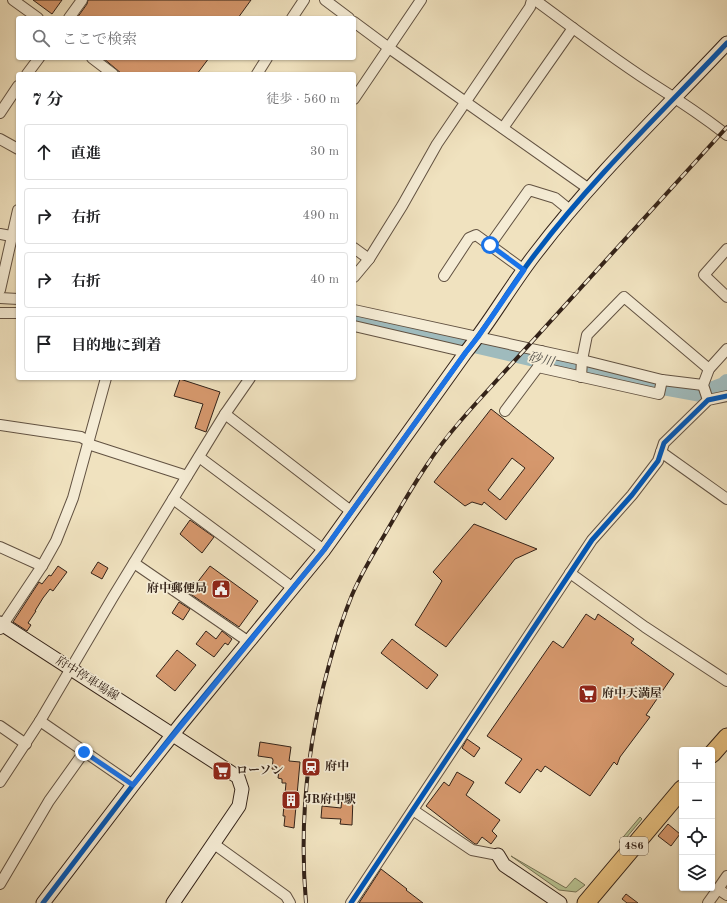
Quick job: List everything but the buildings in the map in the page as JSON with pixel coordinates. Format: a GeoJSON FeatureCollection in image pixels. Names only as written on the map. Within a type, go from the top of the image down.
{"type":"FeatureCollection","features":[{"type":"Feature","properties":{"kind":"highway"},"geometry":{"type":"LineString","coordinates":[[715,751],[727,737]]}},
{"type":"Feature","properties":{"kind":"highway","name":"486"},"geometry":{"type":"LineString","coordinates":[[586,903],[679,793]]}},
{"type":"Feature","properties":{"kind":"street"},"geometry":{"type":"LineString","coordinates":[[13,0],[35,16]]}},
{"type":"Feature","properties":{"kind":"street"},"geometry":{"type":"LineString","coordinates":[[70,16],[82,0]]}},
{"type":"Feature","properties":{"kind":"street"},"geometry":{"type":"LineString","coordinates":[[293,16],[304,0]]}},
{"type":"Feature","properties":{"kind":"street"},"geometry":{"type":"LineString","coordinates":[[325,0],[346,16]]}},
{"type":"Feature","properties":{"kind":"street"},"geometry":{"type":"LineString","coordinates":[[356,97],[421,0]]}},
{"type":"Feature","properties":{"kind":"street"},"geometry":{"type":"LineString","coordinates":[[356,274],[368,259],[402,206],[437,144],[530,7],[532,0]]}},
{"type":"Feature","properties":{"kind":"street"},"geometry":{"type":"LineString","coordinates":[[535,0],[727,135]]}},
{"type":"Feature","properties":{"kind":"street"},"geometry":{"type":"LineString","coordinates":[[356,23],[589,189]]}},
{"type":"Feature","properties":{"kind":"street"},"geometry":{"type":"LineString","coordinates":[[503,128],[573,28]]}},
{"type":"Feature","properties":{"kind":"street"},"geometry":{"type":"LineString","coordinates":[[43,903],[173,734],[324,550],[536,254],[589,189],[727,43]]}},
{"type":"Feature","properties":{"kind":"street"},"geometry":{"type":"LineString","coordinates":[[28,72],[37,60]]}},
{"type":"Feature","properties":{"kind":"street"},"geometry":{"type":"LineString","coordinates":[[95,60],[110,72]]}},
{"type":"Feature","properties":{"kind":"street"},"geometry":{"type":"LineString","coordinates":[[258,72],[266,60]]}},
{"type":"Feature","properties":{"kind":"street"},"geometry":{"type":"LineString","coordinates":[[0,113],[16,89]]}},
{"type":"Feature","properties":{"kind":"street"},"geometry":{"type":"LineString","coordinates":[[0,139],[16,148]]}},
{"type":"Feature","properties":{"kind":"street"},"geometry":{"type":"LineString","coordinates":[[490,245],[529,190],[555,198],[571,211]]}},
{"type":"Feature","properties":{"kind":"street"},"geometry":{"type":"LineString","coordinates":[[0,290],[16,217]]}},
{"type":"Feature","properties":{"kind":"street"},"geometry":{"type":"LineString","coordinates":[[0,234],[11,236]]}},
{"type":"Feature","properties":{"kind":"street"},"geometry":{"type":"LineString","coordinates":[[444,276],[469,238],[476,235],[524,270]]}},
{"type":"Feature","properties":{"kind":"street"},"geometry":{"type":"LineString","coordinates":[[727,249],[704,275],[727,297]]}},
{"type":"Feature","properties":{"kind":"street"},"geometry":{"type":"LineString","coordinates":[[356,250],[368,259]]}},
{"type":"Feature","properties":{"kind":"street"},"geometry":{"type":"LineString","coordinates":[[581,376],[582,360],[587,335],[624,297],[709,369]]}},
{"type":"Feature","properties":{"kind":"street"},"geometry":{"type":"LineString","coordinates":[[0,298],[16,298]]}},
{"type":"Feature","properties":{"kind":"street"},"geometry":{"type":"LineString","coordinates":[[356,310],[582,360],[662,380],[703,386]]}},
{"type":"Feature","properties":{"kind":"street"},"geometry":{"type":"LineString","coordinates":[[0,313],[16,313]]}},
{"type":"Feature","properties":{"kind":"street"},"geometry":{"type":"LineString","coordinates":[[356,326],[466,352]]}},
{"type":"Feature","properties":{"kind":"street"},"geometry":{"type":"LineString","coordinates":[[708,400],[703,386],[709,369],[727,349]]}},
{"type":"Feature","properties":{"kind":"street"},"geometry":{"type":"LineString","coordinates":[[505,411],[538,367],[541,351]]}},
{"type":"Feature","properties":{"kind":"street"},"geometry":{"type":"LineString","coordinates":[[538,367],[659,394],[662,380]]}},
{"type":"Feature","properties":{"kind":"street"},"geometry":{"type":"LineString","coordinates":[[1,626],[42,566],[56,541],[73,498],[105,380]]}},
{"type":"Feature","properties":{"kind":"street"},"geometry":{"type":"LineString","coordinates":[[0,782],[26,744],[70,668],[199,456],[249,380]]}},
{"type":"Feature","properties":{"kind":"street"},"geometry":{"type":"LineString","coordinates":[[351,903],[592,540],[632,495],[658,461],[664,443],[708,400],[727,396]]}},
{"type":"Feature","properties":{"kind":"street"},"geometry":{"type":"LineString","coordinates":[[225,414],[352,512]]}},
{"type":"Feature","properties":{"kind":"street"},"geometry":{"type":"LineString","coordinates":[[0,425],[82,437],[91,445],[187,476]]}},
{"type":"Feature","properties":{"kind":"street"},"geometry":{"type":"LineString","coordinates":[[661,452],[727,499]]}},
{"type":"Feature","properties":{"kind":"street"},"geometry":{"type":"LineString","coordinates":[[199,456],[324,550]]}},
{"type":"Feature","properties":{"kind":"street"},"geometry":{"type":"LineString","coordinates":[[173,499],[293,588]]}},
{"type":"Feature","properties":{"kind":"street"},"geometry":{"type":"LineString","coordinates":[[0,547],[42,566]]}},
{"type":"Feature","properties":{"kind":"street"},"geometry":{"type":"LineString","coordinates":[[134,563],[249,642]]}},
{"type":"Feature","properties":{"kind":"street"},"geometry":{"type":"LineString","coordinates":[[570,573],[645,627],[727,681]]}},
{"type":"Feature","properties":{"kind":"street","name":"府中停車場線"},"geometry":{"type":"LineString","coordinates":[[1,626],[70,668],[238,776],[242,790],[239,806],[173,903]]}},
{"type":"Feature","properties":{"kind":"street"},"geometry":{"type":"LineString","coordinates":[[40,721],[133,785]]}},
{"type":"Feature","properties":{"kind":"street"},"geometry":{"type":"LineString","coordinates":[[0,726],[26,744]]}},
{"type":"Feature","properties":{"kind":"street"},"geometry":{"type":"LineString","coordinates":[[0,884],[49,801],[84,752]]}},
{"type":"Feature","properties":{"kind":"street"},"geometry":{"type":"LineString","coordinates":[[413,810],[472,850],[498,855],[504,865],[560,903]]}},
{"type":"Feature","properties":{"kind":"street"},"geometry":{"type":"LineString","coordinates":[[214,844],[286,896],[290,903]]}},
{"type":"Feature","properties":{"kind":"street"},"geometry":{"type":"LineString","coordinates":[[708,903],[727,876]]}},
{"type":"Feature","properties":{"kind":"street"},"geometry":{"type":"LineString","coordinates":[[718,889],[727,895]]}},
{"type":"Feature","properties":{"kind":"green space"},"geometry":{"type":"Polygon","coordinates":[[[640,817],[642,819],[621,844],[619,842],[640,817]]]}},
{"type":"Feature","properties":{"kind":"green space"},"geometry":{"type":"Polygon","coordinates":[[[511,856],[566,888],[575,878],[585,885],[576,892],[559,890],[511,856]]]}},
{"type":"Feature","properties":{"kind":"waterway","name":"砂川"},"geometry":{"type":"LineString","coordinates":[[356,317],[629,381],[700,394],[724,385],[727,382]]}},
{"type":"Feature","properties":{"kind":"railway"},"geometry":{"type":"LineString","coordinates":[[306,903],[304,873],[305,811],[307,781],[316,720],[322,690],[337,636],[352,595],[363,572],[417,480],[452,430],[727,127]]}},
{"type":"Feature","properties":{"kind":"cycle path"},"geometry":{"type":"LineString","coordinates":[[43,903],[181,724],[324,550],[484,328],[527,265],[558,225],[628,146],[727,43]]}},
{"type":"Feature","properties":{"kind":"cycle path"},"geometry":{"type":"LineString","coordinates":[[351,903],[592,540],[632,495],[658,461],[664,443],[708,400],[727,396]]}},
{"type":"Feature","properties":{"kind":"place","name":"府中郵便局"},"geometry":{"type":"Point","coordinates":[221,589]}},
{"type":"Feature","properties":{"kind":"place","name":"府中天満屋"},"geometry":{"type":"Point","coordinates":[588,694]}},
{"type":"Feature","properties":{"kind":"place","name":"府中"},"geometry":{"type":"Point","coordinates":[311,767]}},
{"type":"Feature","properties":{"kind":"place","name":"ローソン"},"geometry":{"type":"Point","coordinates":[222,771]}},
{"type":"Feature","properties":{"kind":"place","name":"JR府中駅"},"geometry":{"type":"Point","coordinates":[291,800]}},
{"type":"Feature","properties":{"kind":"route"},"geometry":{"type":"LineString","coordinates":[[84,752],[133,785],[181,724],[324,550],[478,337],[524,270],[490,245]]}}]}
